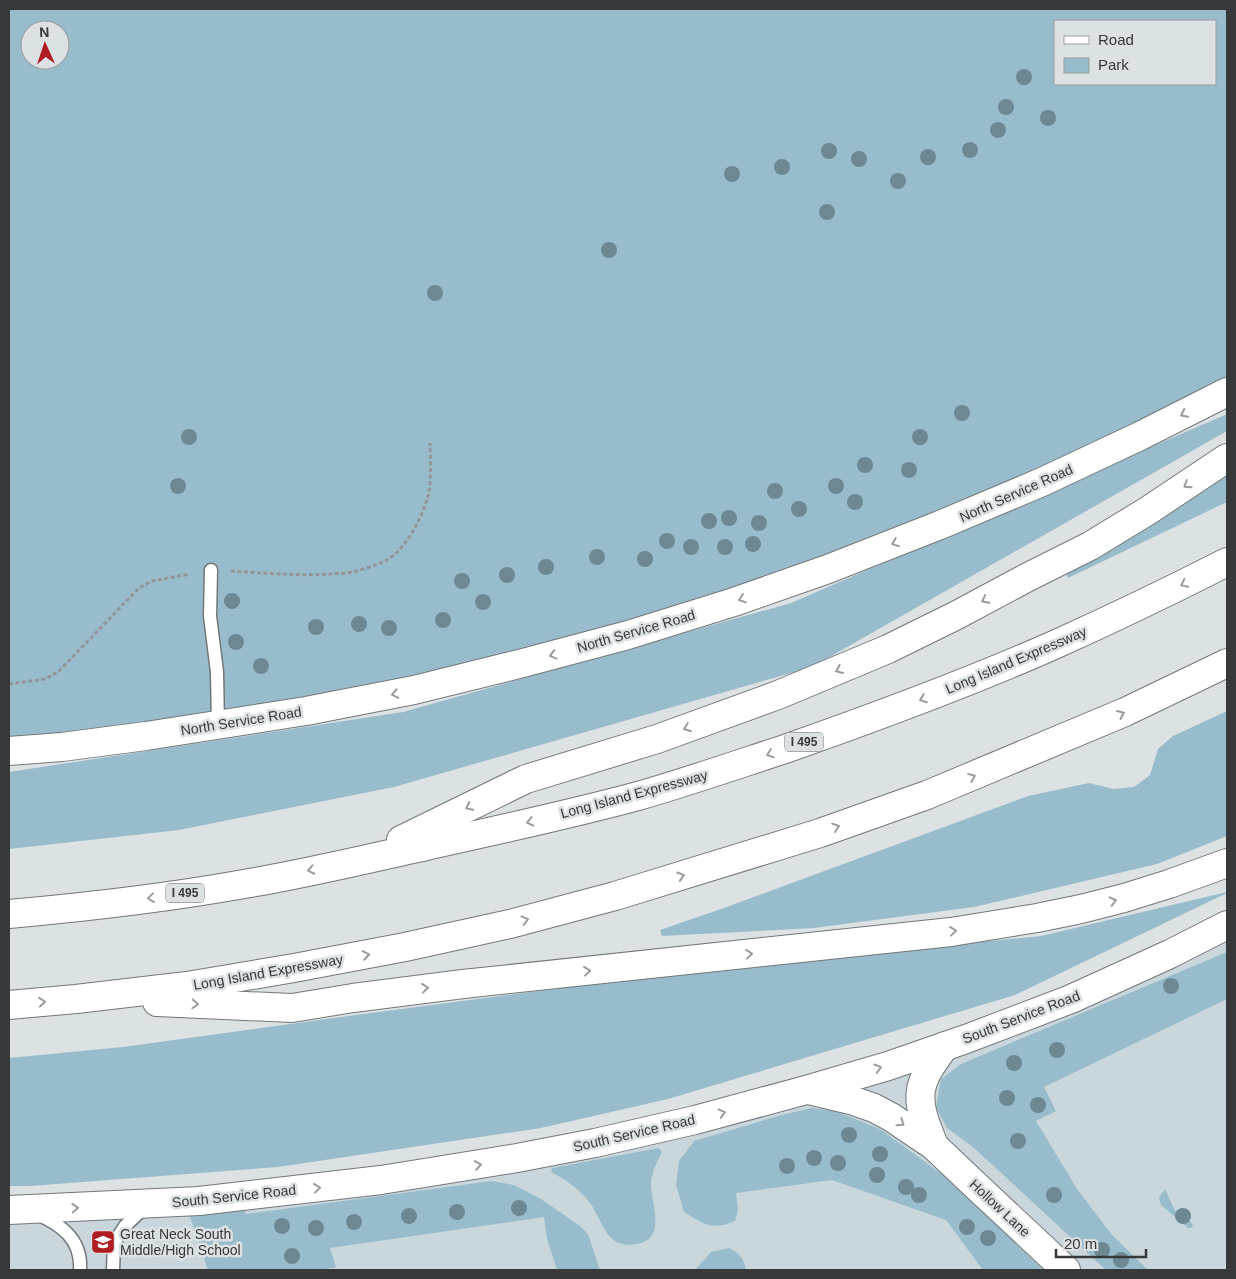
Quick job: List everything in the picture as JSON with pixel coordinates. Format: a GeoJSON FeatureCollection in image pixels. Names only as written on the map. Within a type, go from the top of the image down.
{"type":"FeatureCollection","features":[{"type":"Feature","properties":{"kind":"main road","name":"North Service Road"},"geometry":{"type":"LineString","coordinates":[[9,751],[71,746],[306,712],[414,690],[618,638],[734,602],[940,525],[1025,490],[1140,436],[1227,392]]}},
{"type":"Feature","properties":{"kind":"main road"},"geometry":{"type":"LineString","coordinates":[[359,861],[526,779],[658,739],[778,695],[888,649],[1090,546],[1157,505],[1227,458]]}},
{"type":"Feature","properties":{"kind":"main road","name":"Long Island Expressway"},"geometry":{"type":"LineString","coordinates":[[9,914],[163,896],[245,884],[359,861],[638,796],[748,762],[835,732],[956,686],[1054,645],[1227,562]]}},
{"type":"Feature","properties":{"kind":"main road","name":"Long Island Expressway"},"geometry":{"type":"LineString","coordinates":[[9,1005],[187,986],[405,947],[510,924],[615,896],[820,833],[926,795],[1125,712],[1227,663]]}},
{"type":"Feature","properties":{"kind":"main road"},"geometry":{"type":"LineString","coordinates":[[76,999],[292,1008],[462,984],[914,936],[992,926],[1081,909],[1178,881],[1227,863]]}},
{"type":"Feature","properties":{"kind":"main road","name":"South Service Road"},"geometry":{"type":"LineString","coordinates":[[19,1210],[199,1201],[381,1180],[488,1164],[595,1143],[686,1122],[888,1066],[945,1046],[1071,999],[1170,954],[1227,925]]}},
{"type":"Feature","properties":{"kind":"main road","name":"Hollow Lane"},"geometry":{"type":"LineString","coordinates":[[934,1146],[923,1117],[920,1094],[922,1083],[945,1046]]}},
{"type":"Feature","properties":{"kind":"main road","name":"Hollow Lane"},"geometry":{"type":"LineString","coordinates":[[806,1090],[854,1101],[874,1108],[934,1146],[1066,1270]]}},
{"type":"Feature","properties":{"kind":"lane"},"geometry":{"type":"LineString","coordinates":[[211,570],[210,616],[217,672],[218,726]]}},
{"type":"Feature","properties":{"kind":"lane"},"geometry":{"type":"LineString","coordinates":[[113,1270],[114,1243],[125,1226],[149,1204]]}},
{"type":"Feature","properties":{"kind":"lane"},"geometry":{"type":"LineString","coordinates":[[19,1210],[49,1219],[70,1236],[79,1256],[80,1270]]}},
{"type":"Feature","properties":{"kind":"path"},"geometry":{"type":"LineString","coordinates":[[9,684],[45,680],[59,671],[139,588],[152,581],[211,570],[272,574],[351,573],[386,561],[400,549],[418,522],[428,495],[430,443]]}},
{"type":"Feature","properties":{"kind":"shaded area"},"geometry":{"type":"Polygon","coordinates":[[[1227,934],[1227,1270],[267,1270],[243,1208],[647,1144],[1227,934]]]}},
{"type":"Feature","properties":{"kind":"shaded area","name":"Great Neck South Middle/High School"},"geometry":{"type":"Polygon","coordinates":[[[9,1213],[189,1214],[208,1270],[9,1270],[9,1213]]]}},
{"type":"Feature","properties":{"kind":"green space"},"geometry":{"type":"Polygon","coordinates":[[[9,9],[1227,9],[1227,392],[1042,482],[523,663],[9,751],[9,9]]]}},
{"type":"Feature","properties":{"kind":"green space"},"geometry":{"type":"Polygon","coordinates":[[[1227,414],[1227,431],[812,667],[394,787],[179,830],[9,849],[9,772],[403,712],[791,603],[1227,414]]]}},
{"type":"Feature","properties":{"kind":"green space"},"geometry":{"type":"Polygon","coordinates":[[[1227,471],[1227,502],[1068,578],[1065,570],[1227,471]]]}},
{"type":"Feature","properties":{"kind":"green space"},"geometry":{"type":"Polygon","coordinates":[[[1227,711],[1227,836],[1157,864],[974,907],[814,928],[662,936],[660,930],[1028,796],[1089,783],[1113,789],[1134,787],[1150,775],[1158,749],[1173,736],[1227,711]]]}},
{"type":"Feature","properties":{"kind":"green space"},"geometry":{"type":"Polygon","coordinates":[[[1227,892],[1015,995],[668,1099],[541,1128],[278,1167],[9,1186],[9,1058],[123,1047],[728,966],[1041,936],[1227,892]]]}},
{"type":"Feature","properties":{"kind":"green space"},"geometry":{"type":"Polygon","coordinates":[[[1227,952],[1227,999],[1044,1087],[1056,1111],[1036,1121],[1077,1189],[1112,1235],[1148,1270],[1106,1270],[973,1147],[947,1128],[936,1107],[941,1079],[961,1064],[1227,952]]]}},
{"type":"Feature","properties":{"kind":"green space"},"geometry":{"type":"Polygon","coordinates":[[[811,1108],[835,1111],[880,1129],[954,1183],[1043,1270],[983,1270],[946,1220],[832,1180],[736,1193],[738,1210],[735,1221],[720,1226],[708,1225],[684,1212],[676,1185],[679,1161],[694,1141],[811,1108]]]}},
{"type":"Feature","properties":{"kind":"green space"},"geometry":{"type":"Polygon","coordinates":[[[659,1148],[662,1152],[651,1181],[655,1226],[649,1239],[638,1244],[625,1245],[609,1236],[582,1193],[551,1172],[552,1168],[659,1148]]]}},
{"type":"Feature","properties":{"kind":"green space"},"geometry":{"type":"Polygon","coordinates":[[[492,1181],[514,1185],[541,1199],[580,1226],[588,1234],[600,1270],[557,1270],[547,1239],[544,1217],[330,1248],[336,1267],[323,1270],[208,1270],[189,1214],[243,1208],[246,1214],[492,1181]]]}},
{"type":"Feature","properties":{"kind":"green space"},"geometry":{"type":"Polygon","coordinates":[[[1165,1189],[1175,1211],[1183,1208],[1193,1226],[1191,1228],[1188,1228],[1161,1205],[1159,1197],[1165,1189]]]}},
{"type":"Feature","properties":{"kind":"green space"},"geometry":{"type":"Polygon","coordinates":[[[729,1248],[741,1256],[746,1270],[695,1270],[711,1252],[729,1248]]]}},
{"type":"Feature","properties":{"kind":"place","name":"Great Neck South Middle/High School"},"geometry":{"type":"Point","coordinates":[103,1242]}}]}
